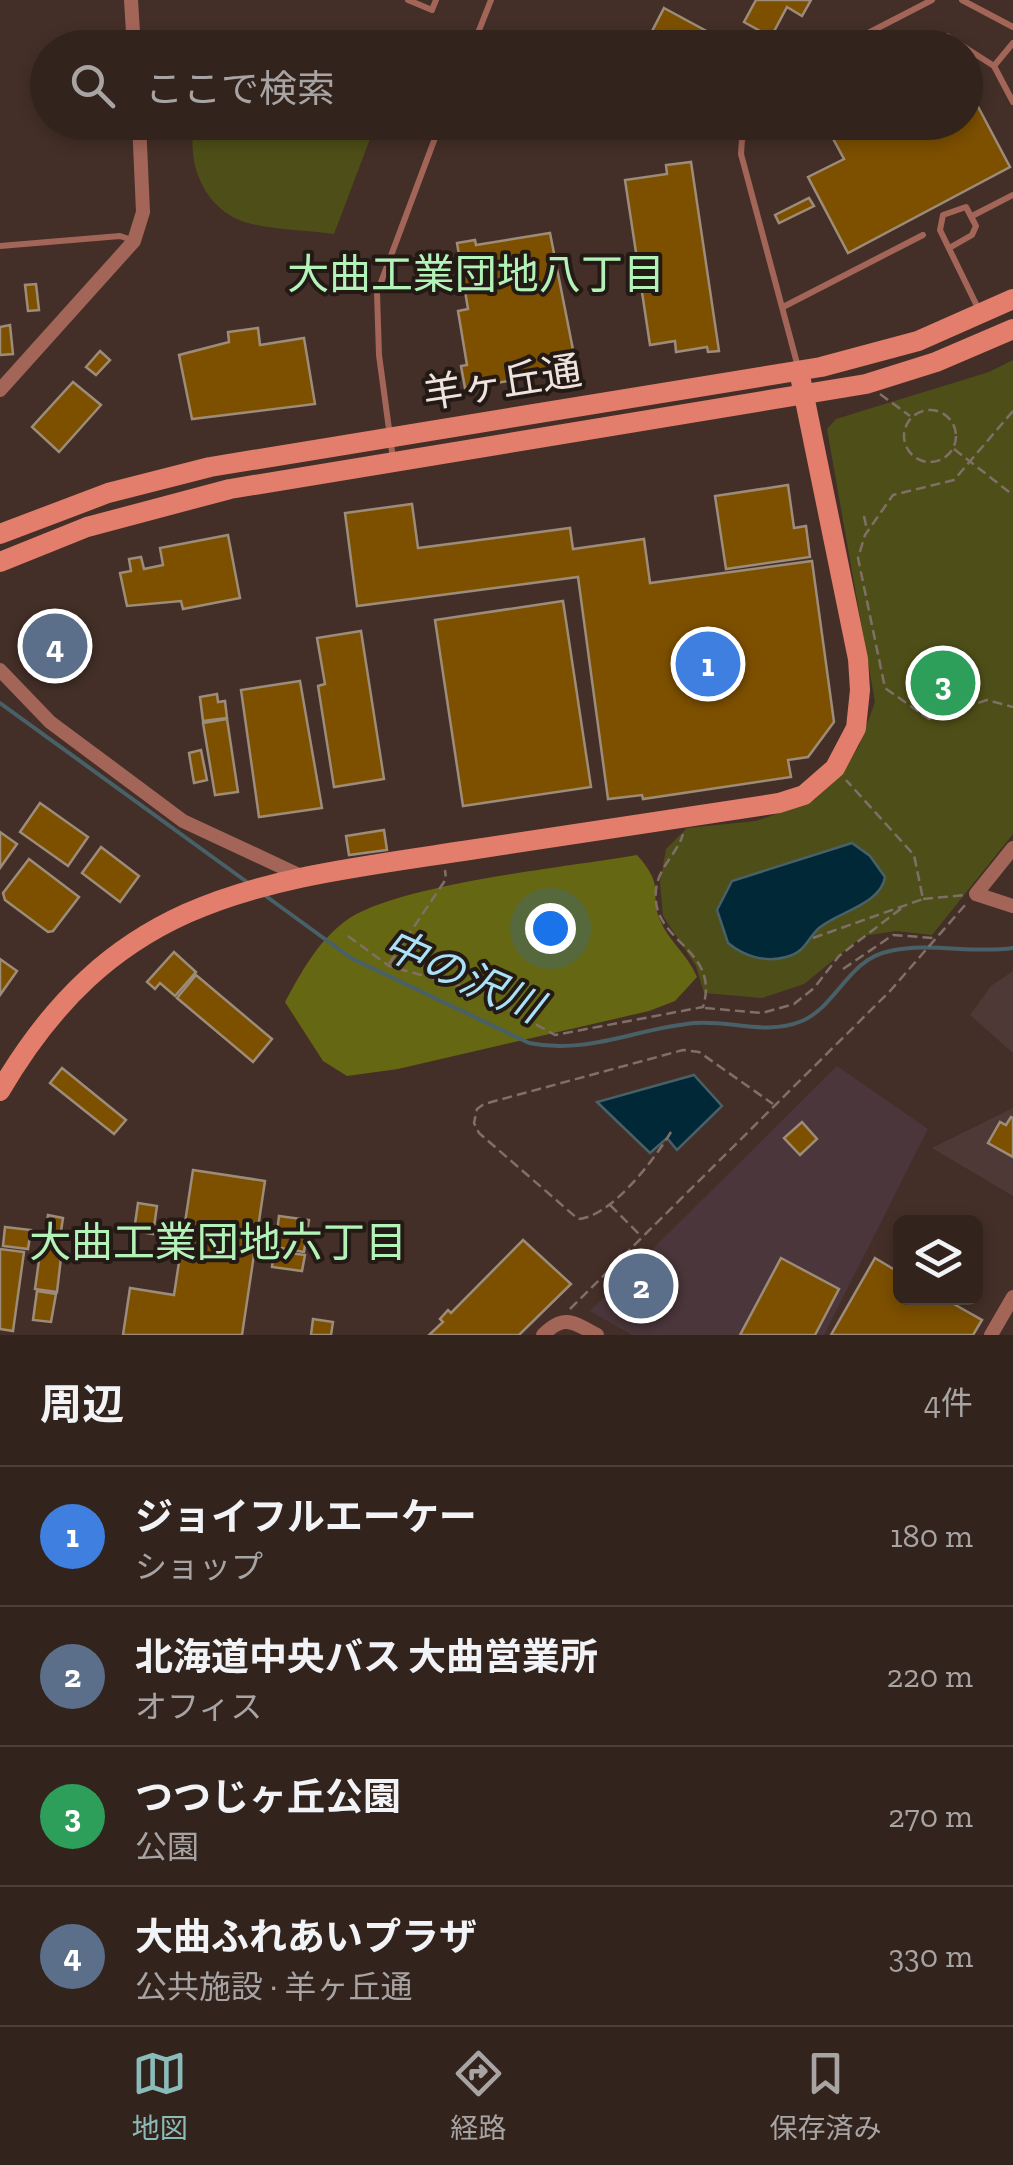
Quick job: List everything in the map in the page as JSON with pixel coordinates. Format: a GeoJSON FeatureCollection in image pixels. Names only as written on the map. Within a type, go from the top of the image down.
{"type":"FeatureCollection","features":[{"type":"Feature","properties":{"kind":"main road","name":"羊ヶ丘通"},"geometry":{"type":"LineString","coordinates":[[0,534],[44,515],[166,478],[390,436],[799,372],[918,340],[1013,299]]}},
{"type":"Feature","properties":{"kind":"main road","name":"羊ヶ丘通"},"geometry":{"type":"LineString","coordinates":[[0,562],[151,506],[866,384],[936,362],[1013,328]]}},
{"type":"Feature","properties":{"kind":"main road"},"geometry":{"type":"LineString","coordinates":[[0,1091],[65,998],[111,956],[199,905],[273,881],[682,818],[804,795],[834,768],[856,728],[858,658],[799,372]]}},
{"type":"Feature","properties":{"kind":"street"},"geometry":{"type":"LineString","coordinates":[[131,0],[133,30]]}},
{"type":"Feature","properties":{"kind":"street"},"geometry":{"type":"LineString","coordinates":[[0,390],[134,241],[143,212],[141,140]]}},
{"type":"Feature","properties":{"kind":"street"},"geometry":{"type":"LineString","coordinates":[[0,670],[50,722],[183,821],[301,876]]}},
{"type":"Feature","properties":{"kind":"street"},"geometry":{"type":"LineString","coordinates":[[1013,848],[976,894],[1013,906]]}},
{"type":"Feature","properties":{"kind":"street"},"geometry":{"type":"LineString","coordinates":[[991,1335],[1013,1296]]}},
{"type":"Feature","properties":{"kind":"street"},"geometry":{"type":"LineString","coordinates":[[543,1335],[558,1321],[569,1319],[597,1335]]}},
{"type":"Feature","properties":{"kind":"lane"},"geometry":{"type":"LineString","coordinates":[[408,0],[432,10],[436,0]]}},
{"type":"Feature","properties":{"kind":"lane"},"geometry":{"type":"LineString","coordinates":[[479,30],[491,0]]}},
{"type":"Feature","properties":{"kind":"lane"},"geometry":{"type":"LineString","coordinates":[[873,30],[932,0]]}},
{"type":"Feature","properties":{"kind":"lane"},"geometry":{"type":"LineString","coordinates":[[962,0],[1013,26]]}},
{"type":"Feature","properties":{"kind":"lane"},"geometry":{"type":"LineString","coordinates":[[994,66],[1013,44]]}},
{"type":"Feature","properties":{"kind":"lane"},"geometry":{"type":"LineString","coordinates":[[983,59],[994,66],[1013,102]]}},
{"type":"Feature","properties":{"kind":"lane"},"geometry":{"type":"LineString","coordinates":[[394,462],[377,293],[434,140]]}},
{"type":"Feature","properties":{"kind":"lane"},"geometry":{"type":"LineString","coordinates":[[742,140],[740,154],[799,372]]}},
{"type":"Feature","properties":{"kind":"lane"},"geometry":{"type":"LineString","coordinates":[[974,216],[1013,195]]}},
{"type":"Feature","properties":{"kind":"lane"},"geometry":{"type":"LineString","coordinates":[[950,247],[972,236],[974,216],[966,207],[943,215],[940,230],[981,314]]}},
{"type":"Feature","properties":{"kind":"lane"},"geometry":{"type":"LineString","coordinates":[[783,307],[923,235]]}},
{"type":"Feature","properties":{"kind":"lane"},"geometry":{"type":"LineString","coordinates":[[0,246],[120,236],[134,241]]}},
{"type":"Feature","properties":{"kind":"path"},"geometry":{"type":"LineString","coordinates":[[866,384],[911,417]]}},
{"type":"Feature","properties":{"kind":"path"},"geometry":{"type":"LineString","coordinates":[[934,410],[949,418],[956,432],[953,448],[931,462],[914,457],[904,433],[911,417],[934,410]]}},
{"type":"Feature","properties":{"kind":"path"},"geometry":{"type":"LineString","coordinates":[[1013,411],[972,464],[954,480],[893,495],[868,531],[858,558],[885,688],[928,718],[987,700],[1013,707]]}},
{"type":"Feature","properties":{"kind":"path"},"geometry":{"type":"LineString","coordinates":[[953,448],[1013,495]]}},
{"type":"Feature","properties":{"kind":"path"},"geometry":{"type":"LineString","coordinates":[[864,516],[868,531]]}},
{"type":"Feature","properties":{"kind":"path"},"geometry":{"type":"LineString","coordinates":[[834,768],[877,808],[888,828],[914,855],[923,899]]}},
{"type":"Feature","properties":{"kind":"path"},"geometry":{"type":"LineString","coordinates":[[682,818],[683,839],[666,859],[655,892],[666,926],[704,968],[708,983],[704,1008]]}},
{"type":"Feature","properties":{"kind":"path"},"geometry":{"type":"LineString","coordinates":[[389,966],[446,879],[443,854]]}},
{"type":"Feature","properties":{"kind":"path"},"geometry":{"type":"LineString","coordinates":[[813,938],[923,899],[976,894]]}},
{"type":"Feature","properties":{"kind":"path"},"geometry":{"type":"LineString","coordinates":[[558,1321],[890,990],[976,894]]}},
{"type":"Feature","properties":{"kind":"path"},"geometry":{"type":"LineString","coordinates":[[348,936],[389,966],[474,990],[555,1035],[704,1008],[762,1012],[794,1004],[814,988],[839,956],[905,905]]}},
{"type":"Feature","properties":{"kind":"path"},"geometry":{"type":"LineString","coordinates":[[843,969],[893,935],[933,939]]}},
{"type":"Feature","properties":{"kind":"path"},"geometry":{"type":"LineString","coordinates":[[670,1132],[656,1158],[589,1218],[567,1214],[479,1133],[474,1123],[477,1108],[683,1050],[700,1052],[772,1104]]}},
{"type":"Feature","properties":{"kind":"path"},"geometry":{"type":"LineString","coordinates":[[609,1204],[641,1237]]}},
{"type":"Feature","properties":{"kind":"shaded area"},"geometry":{"type":"Polygon","coordinates":[[[193,140],[370,140],[334,234],[279,229],[233,217],[210,197],[193,154],[193,140]]]}},
{"type":"Feature","properties":{"kind":"shaded area"},"geometry":{"type":"Polygon","coordinates":[[[1013,360],[1013,834],[932,935],[896,931],[863,936],[804,984],[762,998],[704,993],[696,966],[663,916],[660,882],[666,849],[687,828],[756,821],[813,801],[839,777],[859,746],[875,702],[827,429],[836,419],[989,372],[1013,360]]]}},
{"type":"Feature","properties":{"kind":"shaded area"},"geometry":{"type":"Polygon","coordinates":[[[637,855],[652,875],[661,922],[697,977],[675,1001],[649,1011],[398,1069],[347,1076],[323,1061],[285,1002],[325,939],[344,922],[368,909],[441,887],[637,855]]]}},
{"type":"Feature","properties":{"kind":"shaded area"},"geometry":{"type":"Polygon","coordinates":[[[1013,971],[1013,1053],[970,1015],[991,986],[1013,971]]]}},
{"type":"Feature","properties":{"kind":"shaded area"},"geometry":{"type":"Polygon","coordinates":[[[837,1066],[928,1129],[824,1335],[632,1335],[590,1311],[837,1066]]]}},
{"type":"Feature","properties":{"kind":"shaded area"},"geometry":{"type":"Polygon","coordinates":[[[1013,1108],[1013,1196],[932,1148],[1013,1108]]]}},
{"type":"Feature","properties":{"kind":"water"},"geometry":{"type":"Polygon","coordinates":[[[852,843],[870,856],[885,877],[876,894],[827,922],[793,955],[763,959],[728,943],[717,910],[732,881],[852,843]]]}},
{"type":"Feature","properties":{"kind":"water"},"geometry":{"type":"Polygon","coordinates":[[[694,1075],[722,1106],[677,1150],[667,1138],[650,1153],[597,1102],[694,1075]]]}},
{"type":"Feature","properties":{"kind":"building"},"geometry":{"type":"Polygon","coordinates":[[[756,0],[811,0],[802,16],[787,7],[775,30],[758,30],[744,22],[756,0]]]}},
{"type":"Feature","properties":{"kind":"building"},"geometry":{"type":"Polygon","coordinates":[[[664,8],[705,30],[653,30],[664,8]]]}},
{"type":"Feature","properties":{"kind":"building"},"geometry":{"type":"Polygon","coordinates":[[[983,116],[1010,167],[848,253],[808,177],[844,159],[834,140],[983,140],[983,116]]]}},
{"type":"Feature","properties":{"kind":"building"},"geometry":{"type":"Polygon","coordinates":[[[691,162],[719,351],[708,352],[707,347],[676,352],[675,341],[650,345],[625,180],[667,174],[666,165],[691,162]]]}},
{"type":"Feature","properties":{"kind":"building"},"geometry":{"type":"Polygon","coordinates":[[[809,198],[814,206],[779,223],[775,215],[809,198]]]}},
{"type":"Feature","properties":{"kind":"building"},"geometry":{"type":"Polygon","coordinates":[[[550,233],[577,370],[465,388],[461,366],[467,365],[458,311],[468,309],[457,243],[475,240],[476,245],[550,233]]]}},
{"type":"Feature","properties":{"kind":"building"},"geometry":{"type":"Polygon","coordinates":[[[36,284],[39,310],[28,311],[25,285],[36,284]]]}},
{"type":"Feature","properties":{"kind":"building"},"geometry":{"type":"Polygon","coordinates":[[[10,325],[13,354],[0,355],[0,327],[10,325]]]}},
{"type":"Feature","properties":{"kind":"building"},"geometry":{"type":"Polygon","coordinates":[[[258,328],[260,345],[304,338],[315,404],[192,419],[179,355],[229,342],[228,332],[258,328]]]}},
{"type":"Feature","properties":{"kind":"building"},"geometry":{"type":"Polygon","coordinates":[[[100,351],[110,360],[96,375],[86,367],[100,351]]]}},
{"type":"Feature","properties":{"kind":"building"},"geometry":{"type":"Polygon","coordinates":[[[73,382],[101,405],[59,452],[32,427],[73,382]]]}},
{"type":"Feature","properties":{"kind":"building"},"geometry":{"type":"Polygon","coordinates":[[[788,485],[794,528],[806,526],[810,557],[726,569],[715,496],[788,485]]]}},
{"type":"Feature","properties":{"kind":"building"},"geometry":{"type":"Polygon","coordinates":[[[412,504],[418,548],[570,528],[573,549],[644,539],[650,583],[812,561],[834,722],[808,757],[788,760],[791,777],[643,799],[642,795],[608,799],[578,577],[357,606],[345,513],[412,504]]]}},
{"type":"Feature","properties":{"kind":"building"},"geometry":{"type":"Polygon","coordinates":[[[228,535],[240,598],[183,609],[181,601],[127,606],[120,573],[131,571],[129,559],[141,557],[144,569],[163,565],[160,548],[228,535]]]}},
{"type":"Feature","properties":{"kind":"building"},"geometry":{"type":"Polygon","coordinates":[[[563,601],[591,787],[463,806],[435,620],[563,601]]]}},
{"type":"Feature","properties":{"kind":"building"},"geometry":{"type":"Polygon","coordinates":[[[68,617],[77,627],[73,629],[84,659],[42,674],[27,633],[68,617]]]}},
{"type":"Feature","properties":{"kind":"building"},"geometry":{"type":"Polygon","coordinates":[[[361,631],[384,779],[334,787],[318,686],[325,684],[317,638],[361,631]]]}},
{"type":"Feature","properties":{"kind":"building"},"geometry":{"type":"Polygon","coordinates":[[[300,681],[322,808],[259,817],[241,690],[300,681]]]}},
{"type":"Feature","properties":{"kind":"building"},"geometry":{"type":"Polygon","coordinates":[[[217,694],[218,702],[225,701],[227,718],[203,721],[200,697],[217,694]]]}},
{"type":"Feature","properties":{"kind":"building"},"geometry":{"type":"Polygon","coordinates":[[[227,719],[238,792],[215,795],[203,723],[227,719]]]}},
{"type":"Feature","properties":{"kind":"building"},"geometry":{"type":"Polygon","coordinates":[[[201,750],[207,780],[194,783],[189,753],[201,750]]]}},
{"type":"Feature","properties":{"kind":"building"},"geometry":{"type":"Polygon","coordinates":[[[40,803],[88,837],[68,866],[20,832],[40,803]]]}},
{"type":"Feature","properties":{"kind":"building"},"geometry":{"type":"Polygon","coordinates":[[[384,830],[387,850],[349,855],[346,836],[384,830]]]}},
{"type":"Feature","properties":{"kind":"building"},"geometry":{"type":"Polygon","coordinates":[[[0,832],[17,844],[0,868],[0,832]]]}},
{"type":"Feature","properties":{"kind":"building"},"geometry":{"type":"Polygon","coordinates":[[[101,847],[139,876],[120,902],[82,873],[101,847]]]}},
{"type":"Feature","properties":{"kind":"building"},"geometry":{"type":"Polygon","coordinates":[[[29,859],[79,897],[53,931],[48,932],[5,900],[3,893],[29,859]]]}},
{"type":"Feature","properties":{"kind":"building"},"geometry":{"type":"Polygon","coordinates":[[[174,952],[196,972],[175,996],[160,983],[155,989],[147,982],[174,952]]]}},
{"type":"Feature","properties":{"kind":"building"},"geometry":{"type":"Polygon","coordinates":[[[0,959],[17,971],[0,995],[0,959]]]}},
{"type":"Feature","properties":{"kind":"building"},"geometry":{"type":"Polygon","coordinates":[[[196,975],[272,1039],[253,1062],[177,998],[196,975]]]}},
{"type":"Feature","properties":{"kind":"building"},"geometry":{"type":"Polygon","coordinates":[[[62,1068],[126,1120],[114,1134],[50,1083],[62,1068]]]}},
{"type":"Feature","properties":{"kind":"building"},"geometry":{"type":"Polygon","coordinates":[[[1011,1117],[1013,1157],[988,1143],[1000,1122],[1006,1125],[1011,1117]]]}},
{"type":"Feature","properties":{"kind":"building"},"geometry":{"type":"Polygon","coordinates":[[[802,1122],[817,1139],[800,1155],[784,1138],[802,1122]]]}},
{"type":"Feature","properties":{"kind":"building"},"geometry":{"type":"Polygon","coordinates":[[[193,1170],[265,1181],[242,1335],[123,1335],[130,1288],[174,1295],[193,1170]]]}},
{"type":"Feature","properties":{"kind":"building"},"geometry":{"type":"Polygon","coordinates":[[[138,1203],[157,1206],[153,1234],[134,1231],[138,1203]]]}},
{"type":"Feature","properties":{"kind":"building"},"geometry":{"type":"Polygon","coordinates":[[[48,1215],[63,1218],[60,1238],[45,1235],[48,1215]]]}},
{"type":"Feature","properties":{"kind":"building"},"geometry":{"type":"Polygon","coordinates":[[[279,1216],[309,1220],[304,1252],[275,1247],[279,1216]]]}},
{"type":"Feature","properties":{"kind":"building"},"geometry":{"type":"Polygon","coordinates":[[[5,1227],[31,1230],[28,1249],[3,1246],[5,1227]]]}},
{"type":"Feature","properties":{"kind":"building"},"geometry":{"type":"Polygon","coordinates":[[[523,1240],[571,1284],[519,1335],[429,1335],[443,1322],[440,1319],[448,1310],[451,1313],[523,1240]]]}},
{"type":"Feature","properties":{"kind":"building"},"geometry":{"type":"Polygon","coordinates":[[[41,1246],[62,1249],[57,1292],[35,1289],[41,1246]]]}},
{"type":"Feature","properties":{"kind":"building"},"geometry":{"type":"Polygon","coordinates":[[[0,1249],[24,1252],[13,1331],[0,1329],[0,1249]]]}},
{"type":"Feature","properties":{"kind":"building"},"geometry":{"type":"Polygon","coordinates":[[[274,1251],[305,1255],[302,1271],[272,1267],[274,1251]]]}},
{"type":"Feature","properties":{"kind":"building"},"geometry":{"type":"Polygon","coordinates":[[[781,1258],[839,1289],[815,1335],[740,1335],[781,1258]]]}},
{"type":"Feature","properties":{"kind":"building"},"geometry":{"type":"Polygon","coordinates":[[[875,1258],[893,1269],[893,1305],[955,1305],[982,1320],[973,1335],[831,1335],[875,1258]]]}},
{"type":"Feature","properties":{"kind":"building"},"geometry":{"type":"Polygon","coordinates":[[[660,1260],[667,1267],[654,1273],[663,1281],[636,1306],[619,1290],[646,1265],[652,1270],[660,1260]]]}},
{"type":"Feature","properties":{"kind":"building"},"geometry":{"type":"Polygon","coordinates":[[[37,1291],[56,1294],[51,1322],[33,1320],[37,1291]]]}},
{"type":"Feature","properties":{"kind":"building"},"geometry":{"type":"Polygon","coordinates":[[[313,1319],[333,1322],[331,1335],[311,1335],[313,1319]]]}},
{"type":"Feature","properties":{"kind":"waterway","name":"中の沢川"},"geometry":{"type":"LineString","coordinates":[[0,703],[247,882]]}},
{"type":"Feature","properties":{"kind":"waterway","name":"中の沢川"},"geometry":{"type":"LineString","coordinates":[[263,894],[351,958],[529,1043],[551,1046],[592,1043],[695,1023],[789,1025],[814,1014],[853,972],[890,951],[1013,948]]}},
{"type":"Feature","properties":{"kind":"place","name":"大曲ふれあいプラザ"},"geometry":{"type":"Point","coordinates":[55,646]}},
{"type":"Feature","properties":{"kind":"place","name":"ジョイフルエーケー"},"geometry":{"type":"Point","coordinates":[708,664]}},
{"type":"Feature","properties":{"kind":"place","name":"つつじヶ丘公園"},"geometry":{"type":"Point","coordinates":[943,683]}},
{"type":"Feature","properties":{"kind":"place","name":"北海道中央バス 大曲営業所"},"geometry":{"type":"Point","coordinates":[641,1286]}},
{"type":"Feature","properties":{"kind":"district","name":"大曲工業団地八丁目"},"geometry":{"type":"Point","coordinates":[476,274]}},
{"type":"Feature","properties":{"kind":"district","name":"大曲工業団地六丁目"},"geometry":{"type":"Point","coordinates":[218,1242]}}]}
